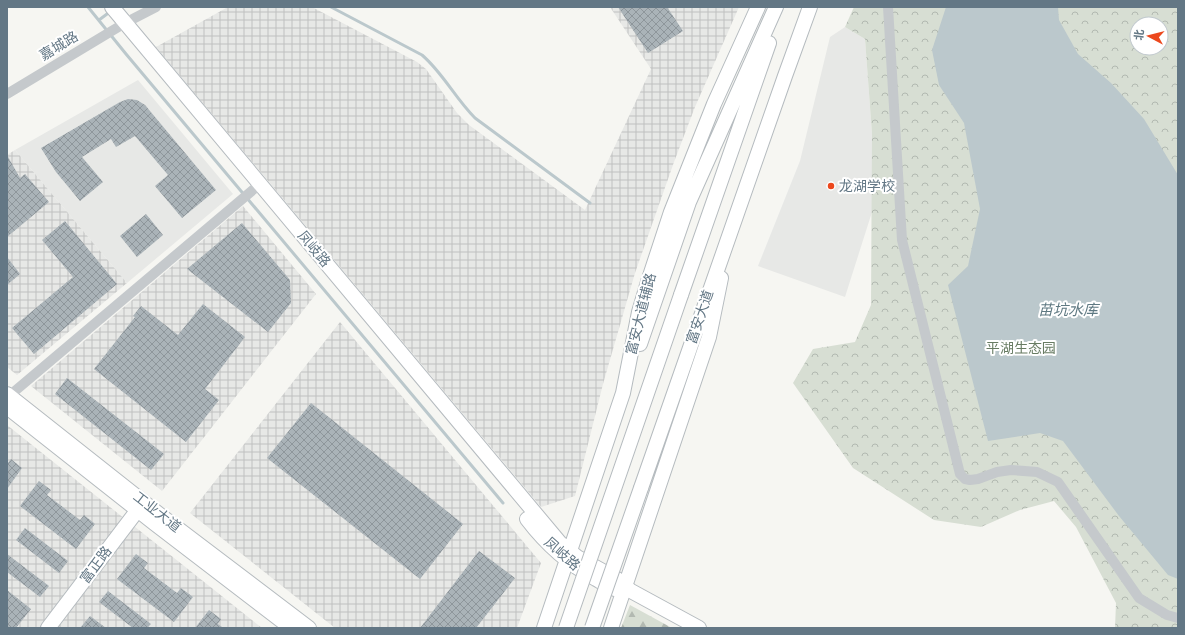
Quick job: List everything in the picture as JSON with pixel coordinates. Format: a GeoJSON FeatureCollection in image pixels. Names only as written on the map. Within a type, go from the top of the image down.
{"type":"FeatureCollection","features":[{"type":"Feature","properties":{"kind":"main road","name":"凤岐路"},"geometry":{"type":"LineString","coordinates":[[112,7],[553,535],[568,556],[586,563],[617,579],[627,589],[699,628]]}},
{"type":"Feature","properties":{"kind":"main road","name":"富安大道辅路"},"geometry":{"type":"LineString","coordinates":[[544,628],[623,393],[639,312],[671,212],[714,104],[758,7]]}},
{"type":"Feature","properties":{"kind":"main road"},"geometry":{"type":"LineString","coordinates":[[623,393],[689,202],[776,7]]}},
{"type":"Feature","properties":{"kind":"main road","name":"富安大道"},"geometry":{"type":"LineString","coordinates":[[566,628],[782,7]]}},
{"type":"Feature","properties":{"kind":"main road","name":"富安大道"},"geometry":{"type":"LineString","coordinates":[[592,628],[810,7]]}},
{"type":"Feature","properties":{"kind":"main road"},"geometry":{"type":"LineString","coordinates":[[611,628],[627,589],[709,337],[717,304],[727,241]]}},
{"type":"Feature","properties":{"kind":"main road","name":"工业大道"},"geometry":{"type":"LineString","coordinates":[[8,399],[291,628]]}},
{"type":"Feature","properties":{"kind":"main road","name":"工业大道"},"geometry":{"type":"LineString","coordinates":[[141,506],[309,628]]}},
{"type":"Feature","properties":{"kind":"main road","name":"富正路"},"geometry":{"type":"LineString","coordinates":[[48,628],[141,506]]}},
{"type":"Feature","properties":{"kind":"main road"},"geometry":{"type":"LineString","coordinates":[[540,628],[558,584]]}},
{"type":"Feature","properties":{"kind":"street","name":"嘉城路"},"geometry":{"type":"LineString","coordinates":[[7,94],[125,23],[156,7]]}},
{"type":"Feature","properties":{"kind":"street"},"geometry":{"type":"LineString","coordinates":[[888,7],[902,240],[960,474],[965,479],[970,480],[978,479],[997,472],[1011,470],[1037,472],[1058,482],[1138,598],[1167,614],[1178,618]]}},
{"type":"Feature","properties":{"kind":"street"},"geometry":{"type":"LineString","coordinates":[[8,399],[260,184]]}},
{"type":"Feature","properties":{"kind":"shaded area"},"geometry":{"type":"Polygon","coordinates":[[[228,7],[312,7],[417,62],[426,69],[457,113],[469,125],[585,210],[651,69],[610,7],[739,7],[695,107],[635,273],[603,384],[575,496],[541,507],[156,47],[228,7]]]}},
{"type":"Feature","properties":{"kind":"shaded area","name":"龙湖学校"},"geometry":{"type":"Polygon","coordinates":[[[845,27],[865,39],[872,134],[872,212],[845,297],[758,266],[800,161],[830,37],[845,27]]]}},
{"type":"Feature","properties":{"kind":"shaded area"},"geometry":{"type":"Polygon","coordinates":[[[138,80],[233,194],[127,283],[15,150],[138,80]]]}},
{"type":"Feature","properties":{"kind":"shaded area"},"geometry":{"type":"Polygon","coordinates":[[[15,150],[127,283],[17,375],[7,367],[7,155],[15,150]]]}},
{"type":"Feature","properties":{"kind":"shaded area"},"geometry":{"type":"Polygon","coordinates":[[[243,206],[316,294],[162,491],[31,386],[243,206]]]}},
{"type":"Feature","properties":{"kind":"shaded area"},"geometry":{"type":"Polygon","coordinates":[[[340,322],[541,563],[517,628],[335,628],[190,513],[340,322]]]}},
{"type":"Feature","properties":{"kind":"shaded area"},"geometry":{"type":"Polygon","coordinates":[[[7,425],[262,628],[7,628],[7,425]]]}},
{"type":"Feature","properties":{"kind":"green space","name":"平湖生态园"},"geometry":{"type":"Polygon","coordinates":[[[854,7],[1178,7],[1178,628],[1115,628],[1116,603],[1076,527],[1054,501],[1020,510],[981,527],[934,520],[853,468],[793,383],[813,349],[855,342],[871,305],[872,134],[865,39],[845,27],[854,7]]]}},
{"type":"Feature","properties":{"kind":"green space"},"geometry":{"type":"Polygon","coordinates":[[[630,605],[672,628],[621,628],[630,605]]]}},
{"type":"Feature","properties":{"kind":"water","name":"苗坑水库"},"geometry":{"type":"Polygon","coordinates":[[[946,7],[1058,7],[1059,20],[1078,54],[1111,83],[1144,119],[1178,175],[1178,579],[1168,575],[1119,516],[1063,441],[1040,433],[988,441],[948,285],[968,266],[980,209],[964,123],[939,85],[932,50],[946,7]]]}},
{"type":"Feature","properties":{"kind":"building"},"geometry":{"type":"Polygon","coordinates":[[[618,7],[667,7],[683,31],[648,53],[618,7]]]}},
{"type":"Feature","properties":{"kind":"building"},"geometry":{"type":"Polygon","coordinates":[[[128,99],[137,100],[145,105],[216,190],[182,218],[155,186],[168,175],[135,136],[116,147],[111,139],[82,157],[103,182],[80,201],[56,172],[41,148],[120,102],[128,99]]]}},
{"type":"Feature","properties":{"kind":"building"},"geometry":{"type":"Polygon","coordinates":[[[7,155],[20,178],[25,174],[49,202],[7,237],[7,155]]]}},
{"type":"Feature","properties":{"kind":"building"},"geometry":{"type":"Polygon","coordinates":[[[146,214],[163,235],[137,257],[120,236],[146,214]]]}},
{"type":"Feature","properties":{"kind":"building"},"geometry":{"type":"Polygon","coordinates":[[[65,221],[117,284],[34,354],[12,328],[73,277],[42,240],[65,221]]]}},
{"type":"Feature","properties":{"kind":"building"},"geometry":{"type":"Polygon","coordinates":[[[242,223],[290,280],[291,303],[268,332],[187,269],[242,223]]]}},
{"type":"Feature","properties":{"kind":"building"},"geometry":{"type":"Polygon","coordinates":[[[7,257],[20,274],[7,285],[7,257]]]}},
{"type":"Feature","properties":{"kind":"building"},"geometry":{"type":"Polygon","coordinates":[[[203,304],[245,337],[205,389],[219,400],[186,442],[94,369],[135,317],[133,316],[141,306],[178,335],[203,304]]]}},
{"type":"Feature","properties":{"kind":"building"},"geometry":{"type":"Polygon","coordinates":[[[67,378],[164,454],[151,470],[55,394],[67,378]]]}},
{"type":"Feature","properties":{"kind":"building"},"geometry":{"type":"Polygon","coordinates":[[[311,403],[463,524],[420,579],[267,458],[311,403]]]}},
{"type":"Feature","properties":{"kind":"building"},"geometry":{"type":"Polygon","coordinates":[[[11,459],[22,468],[7,489],[7,464],[11,459]]]}},
{"type":"Feature","properties":{"kind":"building"},"geometry":{"type":"Polygon","coordinates":[[[39,481],[51,490],[47,495],[80,520],[84,515],[95,524],[76,549],[20,506],[39,481]]]}},
{"type":"Feature","properties":{"kind":"building"},"geometry":{"type":"Polygon","coordinates":[[[25,528],[68,561],[59,573],[16,540],[25,528]]]}},
{"type":"Feature","properties":{"kind":"building"},"geometry":{"type":"Polygon","coordinates":[[[479,551],[515,578],[476,628],[420,628],[479,551]]]}},
{"type":"Feature","properties":{"kind":"building"},"geometry":{"type":"Polygon","coordinates":[[[7,554],[49,586],[40,597],[7,572],[7,554]]]}},
{"type":"Feature","properties":{"kind":"building"},"geometry":{"type":"Polygon","coordinates":[[[136,554],[148,563],[144,568],[177,593],[181,588],[193,597],[174,622],[117,579],[136,554]]]}},
{"type":"Feature","properties":{"kind":"building"},"geometry":{"type":"Polygon","coordinates":[[[7,590],[31,609],[16,628],[7,628],[7,590]]]}},
{"type":"Feature","properties":{"kind":"building"},"geometry":{"type":"Polygon","coordinates":[[[108,591],[151,624],[147,628],[133,628],[99,602],[108,591]]]}},
{"type":"Feature","properties":{"kind":"building"},"geometry":{"type":"Polygon","coordinates":[[[209,610],[221,619],[218,624],[223,628],[195,628],[209,610]]]}},
{"type":"Feature","properties":{"kind":"building"},"geometry":{"type":"Polygon","coordinates":[[[90,616],[106,628],[80,628],[90,616]]]}},
{"type":"Feature","properties":{"kind":"waterway"},"geometry":{"type":"LineString","coordinates":[[88,7],[503,503]]}},
{"type":"Feature","properties":{"kind":"waterway"},"geometry":{"type":"LineString","coordinates":[[331,7],[422,55],[475,118],[590,203]]}},
{"type":"Feature","properties":{"kind":"waterway"},"geometry":{"type":"LineString","coordinates":[[99,20],[111,11]]}},
{"type":"Feature","properties":{"kind":"place","name":"龙湖学校"},"geometry":{"type":"Point","coordinates":[831,186]}}]}
